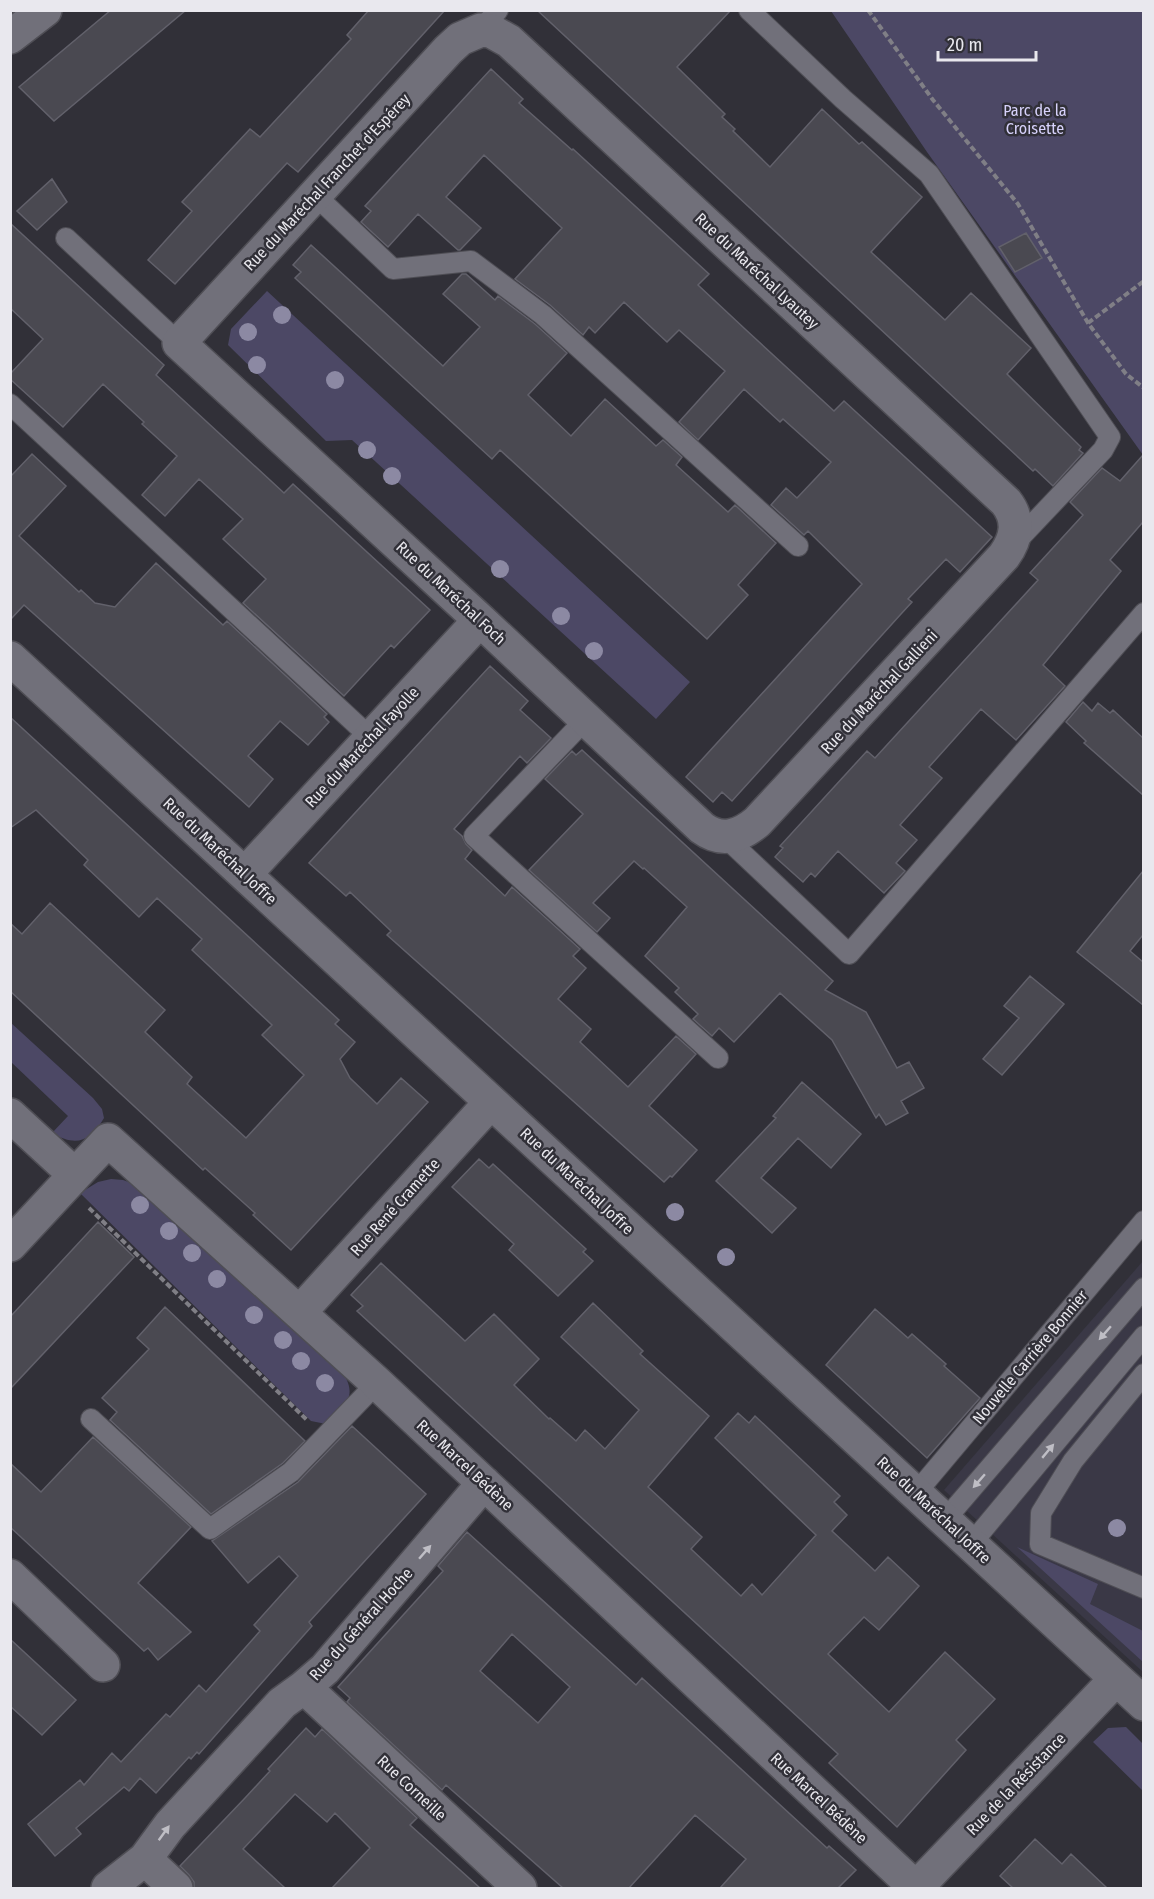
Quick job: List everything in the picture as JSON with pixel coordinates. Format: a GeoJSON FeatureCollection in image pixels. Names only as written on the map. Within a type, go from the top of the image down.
{"type":"FeatureCollection","features":[{"type":"Feature","properties":{"kind":"street"},"geometry":{"type":"LineString","coordinates":[[10,37],[45,10]]}},
{"type":"Feature","properties":{"kind":"street","name":"Rue du Maréchal Lyautey"},"geometry":{"type":"LineString","coordinates":[[490,20],[491,31],[509,41],[1006,502],[1013,514],[1014,538]]}},
{"type":"Feature","properties":{"kind":"street","name":"Rue du Maréchal Franchet d'Espérey"},"geometry":{"type":"LineString","coordinates":[[179,343],[448,50],[490,20]]}},
{"type":"Feature","properties":{"kind":"street","name":"Rue du Maréchal Foch"},"geometry":{"type":"LineString","coordinates":[[179,343],[702,828],[710,834],[725,837]]}},
{"type":"Feature","properties":{"kind":"street","name":"Rue du Maréchal Gallieni"},"geometry":{"type":"LineString","coordinates":[[725,837],[742,833],[757,822],[1014,538]]}},
{"type":"Feature","properties":{"kind":"street","name":"Rue du Maréchal Fayolle"},"geometry":{"type":"LineString","coordinates":[[245,874],[480,620]]}},
{"type":"Feature","properties":{"kind":"street","name":"Rue du Maréchal Joffre"},"geometry":{"type":"LineString","coordinates":[[10,658],[1143,1704]]}},
{"type":"Feature","properties":{"kind":"street","name":"Rue René Cramette"},"geometry":{"type":"LineString","coordinates":[[300,1312],[491,1102]]}},
{"type":"Feature","properties":{"kind":"street"},"geometry":{"type":"LineString","coordinates":[[10,1115],[70,1180],[10,1245]]}},
{"type":"Feature","properties":{"kind":"street","name":"Rue Marcel Bédène"},"geometry":{"type":"LineString","coordinates":[[70,1180],[108,1140],[377,1383],[916,1888]]}},
{"type":"Feature","properties":{"kind":"street","name":"Rue du Général Hoche"},"geometry":{"type":"LineString","coordinates":[[108,1888],[145,1860],[170,1825],[282,1703],[325,1669],[484,1483]]}},
{"type":"Feature","properties":{"kind":"street"},"geometry":{"type":"LineString","coordinates":[[10,1576],[103,1665]]}},
{"type":"Feature","properties":{"kind":"street","name":"Rue de la Résistance"},"geometry":{"type":"LineString","coordinates":[[916,1888],[1116,1679]]}},
{"type":"Feature","properties":{"kind":"street","name":"Rue Corneille"},"geometry":{"type":"LineString","coordinates":[[304,1687],[520,1888]]}},
{"type":"Feature","properties":{"kind":"street"},"geometry":{"type":"LineString","coordinates":[[145,1860],[176,1888]]}},
{"type":"Feature","properties":{"kind":"lane"},"geometry":{"type":"LineString","coordinates":[[749,10],[843,99],[929,174],[1110,437],[1103,450],[1014,538]]}},
{"type":"Feature","properties":{"kind":"lane"},"geometry":{"type":"LineString","coordinates":[[315,195],[393,269],[471,261],[543,315],[798,546]]}},
{"type":"Feature","properties":{"kind":"lane"},"geometry":{"type":"LineString","coordinates":[[66,238],[179,343]]}},
{"type":"Feature","properties":{"kind":"lane"},"geometry":{"type":"LineString","coordinates":[[10,404],[370,737]]}},
{"type":"Feature","properties":{"kind":"lane"},"geometry":{"type":"LineString","coordinates":[[725,837],[849,954],[1143,613]]}},
{"type":"Feature","properties":{"kind":"lane"},"geometry":{"type":"LineString","coordinates":[[586,719],[474,836],[718,1058]]}},
{"type":"Feature","properties":{"kind":"lane","name":"Nouvelle Carrière Bonnier"},"geometry":{"type":"LineString","coordinates":[[916,1492],[1143,1221]]}},
{"type":"Feature","properties":{"kind":"lane"},"geometry":{"type":"LineString","coordinates":[[944,1521],[1143,1288]]}},
{"type":"Feature","properties":{"kind":"lane"},"geometry":{"type":"LineString","coordinates":[[971,1544],[1143,1336]]}},
{"type":"Feature","properties":{"kind":"lane"},"geometry":{"type":"LineString","coordinates":[[1143,1374],[1073,1461],[1041,1513],[1040,1544],[1143,1588]]}},
{"type":"Feature","properties":{"kind":"lane"},"geometry":{"type":"LineString","coordinates":[[91,1419],[210,1529],[291,1472],[377,1383]]}},
{"type":"Feature","properties":{"kind":"path"},"geometry":{"type":"LineString","coordinates":[[868,10],[933,100],[1018,204],[1088,323],[1126,374],[1143,388]]}},
{"type":"Feature","properties":{"kind":"path"},"geometry":{"type":"LineString","coordinates":[[1088,323],[1143,281]]}},
{"type":"Feature","properties":{"kind":"path"},"geometry":{"type":"LineString","coordinates":[[70,1180],[324,1437]]}},
{"type":"Feature","properties":{"kind":"shaded area"},"geometry":{"type":"Polygon","coordinates":[[[1143,1261],[1143,1672],[944,1490],[1143,1261]]]}},
{"type":"Feature","properties":{"kind":"green space","name":"Parc de la Croisette"},"geometry":{"type":"Polygon","coordinates":[[[831,11],[1143,11],[1143,455],[927,152],[831,11]]]}},
{"type":"Feature","properties":{"kind":"green space"},"geometry":{"type":"Polygon","coordinates":[[[267,291],[690,682],[656,719],[352,440],[326,441],[228,345],[231,329],[267,291]]]}},
{"type":"Feature","properties":{"kind":"green space"},"geometry":{"type":"Polygon","coordinates":[[[10,1022],[93,1098],[102,1109],[104,1118],[88,1137],[75,1141],[52,1133],[68,1116],[11,1062],[10,1022]]]}},
{"type":"Feature","properties":{"kind":"green space"},"geometry":{"type":"Polygon","coordinates":[[[111,1179],[137,1185],[343,1373],[349,1389],[347,1402],[326,1424],[311,1421],[80,1193],[98,1182],[111,1179]]]}},
{"type":"Feature","properties":{"kind":"green space"},"geometry":{"type":"Polygon","coordinates":[[[1017,1547],[1098,1584],[1090,1604],[1143,1631],[1143,1662],[1017,1547]]]}},
{"type":"Feature","properties":{"kind":"green space"},"geometry":{"type":"Polygon","coordinates":[[[1126,1727],[1143,1744],[1143,1791],[1093,1742],[1108,1728],[1126,1727]]]}},
{"type":"Feature","properties":{"kind":"building"},"geometry":{"type":"Polygon","coordinates":[[[111,10],[186,10],[54,121],[19,87],[111,10]]]}},
{"type":"Feature","properties":{"kind":"building"},"geometry":{"type":"Polygon","coordinates":[[[369,10],[445,10],[298,172],[287,163],[175,284],[148,260],[192,211],[182,202],[250,129],[260,137],[351,39],[347,35],[369,10]]]}},
{"type":"Feature","properties":{"kind":"building"},"geometry":{"type":"Polygon","coordinates":[[[537,10],[731,10],[677,67],[725,114],[722,117],[735,129],[733,131],[770,167],[822,109],[859,144],[862,142],[922,197],[871,252],[945,320],[971,293],[1031,348],[1007,374],[1081,447],[1079,450],[1083,453],[1053,486],[1035,469],[1033,471],[537,10]]]}},
{"type":"Feature","properties":{"kind":"building"},"geometry":{"type":"Polygon","coordinates":[[[491,69],[523,99],[519,103],[573,149],[709,274],[698,285],[745,329],[834,411],[844,401],[992,537],[960,572],[946,559],[908,599],[912,602],[732,801],[722,792],[713,802],[686,777],[862,584],[808,531],[804,535],[771,505],[786,488],[797,498],[831,462],[783,419],[780,422],[744,389],[698,440],[679,422],[725,371],[679,330],[667,342],[624,302],[595,333],[589,327],[583,335],[550,305],[515,279],[562,228],[484,155],[446,197],[481,228],[460,250],[418,214],[388,247],[361,222],[371,211],[365,206],[491,69]]]}},
{"type":"Feature","properties":{"kind":"building"},"geometry":{"type":"Polygon","coordinates":[[[52,179],[67,202],[37,230],[17,211],[52,179]]]}},
{"type":"Feature","properties":{"kind":"building"},"geometry":{"type":"Polygon","coordinates":[[[10,223],[164,365],[156,375],[284,493],[293,484],[430,610],[394,648],[391,645],[344,696],[243,603],[266,579],[223,539],[243,519],[199,479],[165,516],[142,495],[177,456],[142,424],[144,422],[103,384],[63,427],[10,379],[10,374],[43,339],[10,308],[10,223]]]}},
{"type":"Feature","properties":{"kind":"building"},"geometry":{"type":"Polygon","coordinates":[[[1026,233],[1042,258],[1015,272],[999,247],[1026,233]]]}},
{"type":"Feature","properties":{"kind":"building"},"geometry":{"type":"Polygon","coordinates":[[[311,245],[443,366],[480,327],[443,294],[462,274],[466,274],[495,300],[498,296],[535,324],[567,353],[528,395],[571,436],[605,399],[656,446],[663,440],[682,457],[676,465],[728,512],[735,505],[776,543],[738,585],[748,595],[707,639],[500,450],[492,459],[295,278],[301,272],[293,265],[311,245]]]}},
{"type":"Feature","properties":{"kind":"building"},"geometry":{"type":"Polygon","coordinates":[[[32,454],[66,486],[19,536],[79,592],[81,590],[95,603],[115,607],[156,563],[223,625],[227,621],[327,714],[324,717],[329,722],[308,745],[280,721],[248,756],[273,779],[249,807],[24,605],[10,620],[10,477],[32,454]]]}},
{"type":"Feature","properties":{"kind":"building"},"geometry":{"type":"Polygon","coordinates":[[[1143,455],[1143,522],[1110,560],[1121,571],[1043,665],[1065,686],[1016,740],[981,709],[929,767],[942,778],[900,825],[917,840],[896,863],[905,871],[884,893],[838,851],[815,877],[811,873],[803,882],[775,857],[783,848],[780,846],[867,751],[875,758],[1038,580],[1030,573],[1083,515],[1070,502],[1102,468],[1120,481],[1143,455]]]}},
{"type":"Feature","properties":{"kind":"building"},"geometry":{"type":"Polygon","coordinates":[[[490,666],[528,701],[520,710],[551,738],[527,763],[520,756],[454,829],[472,850],[465,859],[505,896],[512,887],[580,949],[573,956],[586,968],[558,999],[591,1029],[580,1042],[628,1087],[676,1036],[696,1054],[649,1106],[697,1150],[672,1177],[670,1176],[664,1182],[387,935],[391,931],[350,892],[346,896],[309,863],[490,666]]]}},
{"type":"Feature","properties":{"kind":"building"},"geometry":{"type":"Polygon","coordinates":[[[1083,702],[1092,711],[1098,703],[1110,713],[1113,710],[1143,738],[1143,795],[1084,743],[1086,741],[1066,722],[1083,702]]]}},
{"type":"Feature","properties":{"kind":"building"},"geometry":{"type":"Polygon","coordinates":[[[10,717],[339,1020],[335,1024],[355,1042],[340,1059],[350,1078],[377,1104],[401,1078],[428,1102],[291,1250],[253,1215],[255,1213],[205,1168],[203,1170],[10,991],[10,923],[22,934],[50,903],[165,1010],[145,1032],[192,1077],[187,1084],[246,1138],[304,1075],[262,1035],[272,1025],[192,950],[202,939],[157,898],[139,917],[84,865],[88,860],[36,810],[10,828],[10,717]]]}},
{"type":"Feature","properties":{"kind":"building"},"geometry":{"type":"Polygon","coordinates":[[[582,750],[833,981],[825,990],[866,1012],[897,1068],[909,1062],[924,1088],[901,1101],[908,1113],[886,1125],[879,1114],[876,1118],[832,1040],[780,993],[734,1042],[719,1028],[712,1036],[693,1019],[698,1014],[675,992],[679,988],[645,956],[687,907],[634,861],[593,903],[610,918],[597,932],[529,870],[583,814],[545,779],[572,751],[576,755],[582,750]]]}},
{"type":"Feature","properties":{"kind":"building"},"geometry":{"type":"Polygon","coordinates":[[[1143,871],[1143,935],[1130,951],[1143,962],[1143,1005],[1077,952],[1143,871]]]}},
{"type":"Feature","properties":{"kind":"building"},"geometry":{"type":"Polygon","coordinates":[[[1030,976],[1064,1004],[1002,1075],[983,1059],[1019,1018],[1004,1006],[1030,976]]]}},
{"type":"Feature","properties":{"kind":"building"},"geometry":{"type":"Polygon","coordinates":[[[802,1082],[861,1134],[831,1168],[798,1138],[761,1178],[796,1208],[772,1233],[716,1181],[776,1118],[773,1116],[802,1082]]]}},
{"type":"Feature","properties":{"kind":"building"},"geometry":{"type":"Polygon","coordinates":[[[479,1159],[489,1168],[493,1164],[586,1249],[583,1252],[593,1261],[558,1296],[509,1250],[514,1244],[452,1187],[479,1159]]]}},
{"type":"Feature","properties":{"kind":"building"},"geometry":{"type":"Polygon","coordinates":[[[98,1222],[134,1257],[10,1389],[10,1317],[98,1222]]]}},
{"type":"Feature","properties":{"kind":"building"},"geometry":{"type":"Polygon","coordinates":[[[381,1263],[465,1341],[494,1314],[539,1359],[514,1385],[576,1441],[585,1430],[605,1449],[639,1410],[561,1337],[593,1303],[643,1351],[640,1354],[709,1416],[648,1487],[702,1537],[691,1549],[741,1596],[752,1584],[762,1595],[816,1535],[715,1438],[738,1413],[749,1423],[755,1416],[840,1496],[834,1502],[847,1515],[832,1531],[875,1571],[888,1557],[919,1586],[879,1630],[864,1617],[828,1654],[889,1712],[945,1652],[995,1699],[956,1740],[966,1750],[897,1827],[829,1763],[838,1754],[357,1311],[363,1306],[351,1295],[381,1263]]]}},
{"type":"Feature","properties":{"kind":"building"},"geometry":{"type":"Polygon","coordinates":[[[165,1307],[305,1441],[283,1463],[211,1514],[110,1420],[117,1412],[102,1398],[149,1349],[137,1338],[165,1307]]]}},
{"type":"Feature","properties":{"kind":"building"},"geometry":{"type":"Polygon","coordinates":[[[875,1309],[908,1338],[912,1334],[980,1398],[927,1458],[826,1365],[875,1309]]]}},
{"type":"Feature","properties":{"kind":"building"},"geometry":{"type":"Polygon","coordinates":[[[352,1426],[426,1494],[309,1622],[312,1626],[199,1754],[197,1752],[191,1759],[189,1757],[156,1793],[140,1778],[129,1791],[124,1787],[76,1828],[81,1834],[55,1856],[28,1824],[80,1780],[84,1785],[112,1753],[121,1762],[166,1714],[170,1717],[199,1685],[206,1692],[260,1631],[254,1625],[298,1576],[279,1556],[248,1583],[212,1541],[298,1482],[352,1426]]]}},
{"type":"Feature","properties":{"kind":"building"},"geometry":{"type":"Polygon","coordinates":[[[93,1437],[191,1527],[138,1583],[191,1632],[158,1660],[148,1648],[144,1651],[10,1527],[10,1463],[41,1492],[93,1437]]]}},
{"type":"Feature","properties":{"kind":"building"},"geometry":{"type":"Polygon","coordinates":[[[467,1532],[636,1685],[642,1678],[827,1848],[829,1846],[856,1870],[838,1888],[720,1888],[746,1859],[695,1815],[629,1888],[563,1888],[446,1785],[442,1790],[347,1702],[350,1698],[338,1687],[443,1571],[438,1566],[467,1532]],[[512,1634],[480,1671],[538,1723],[570,1687],[512,1634]]]}},
{"type":"Feature","properties":{"kind":"building"},"geometry":{"type":"Polygon","coordinates":[[[10,1639],[76,1700],[42,1735],[10,1706],[10,1639]]]}},
{"type":"Feature","properties":{"kind":"building"},"geometry":{"type":"Polygon","coordinates":[[[306,1728],[315,1737],[322,1729],[417,1818],[410,1825],[480,1888],[332,1888],[370,1848],[335,1813],[327,1822],[295,1794],[243,1849],[285,1888],[194,1888],[194,1882],[180,1866],[270,1771],[268,1769],[306,1728]]]}},
{"type":"Feature","properties":{"kind":"building"},"geometry":{"type":"Polygon","coordinates":[[[1035,1839],[1062,1864],[1071,1854],[1107,1888],[1013,1888],[1000,1876],[1035,1839]]]}}]}
